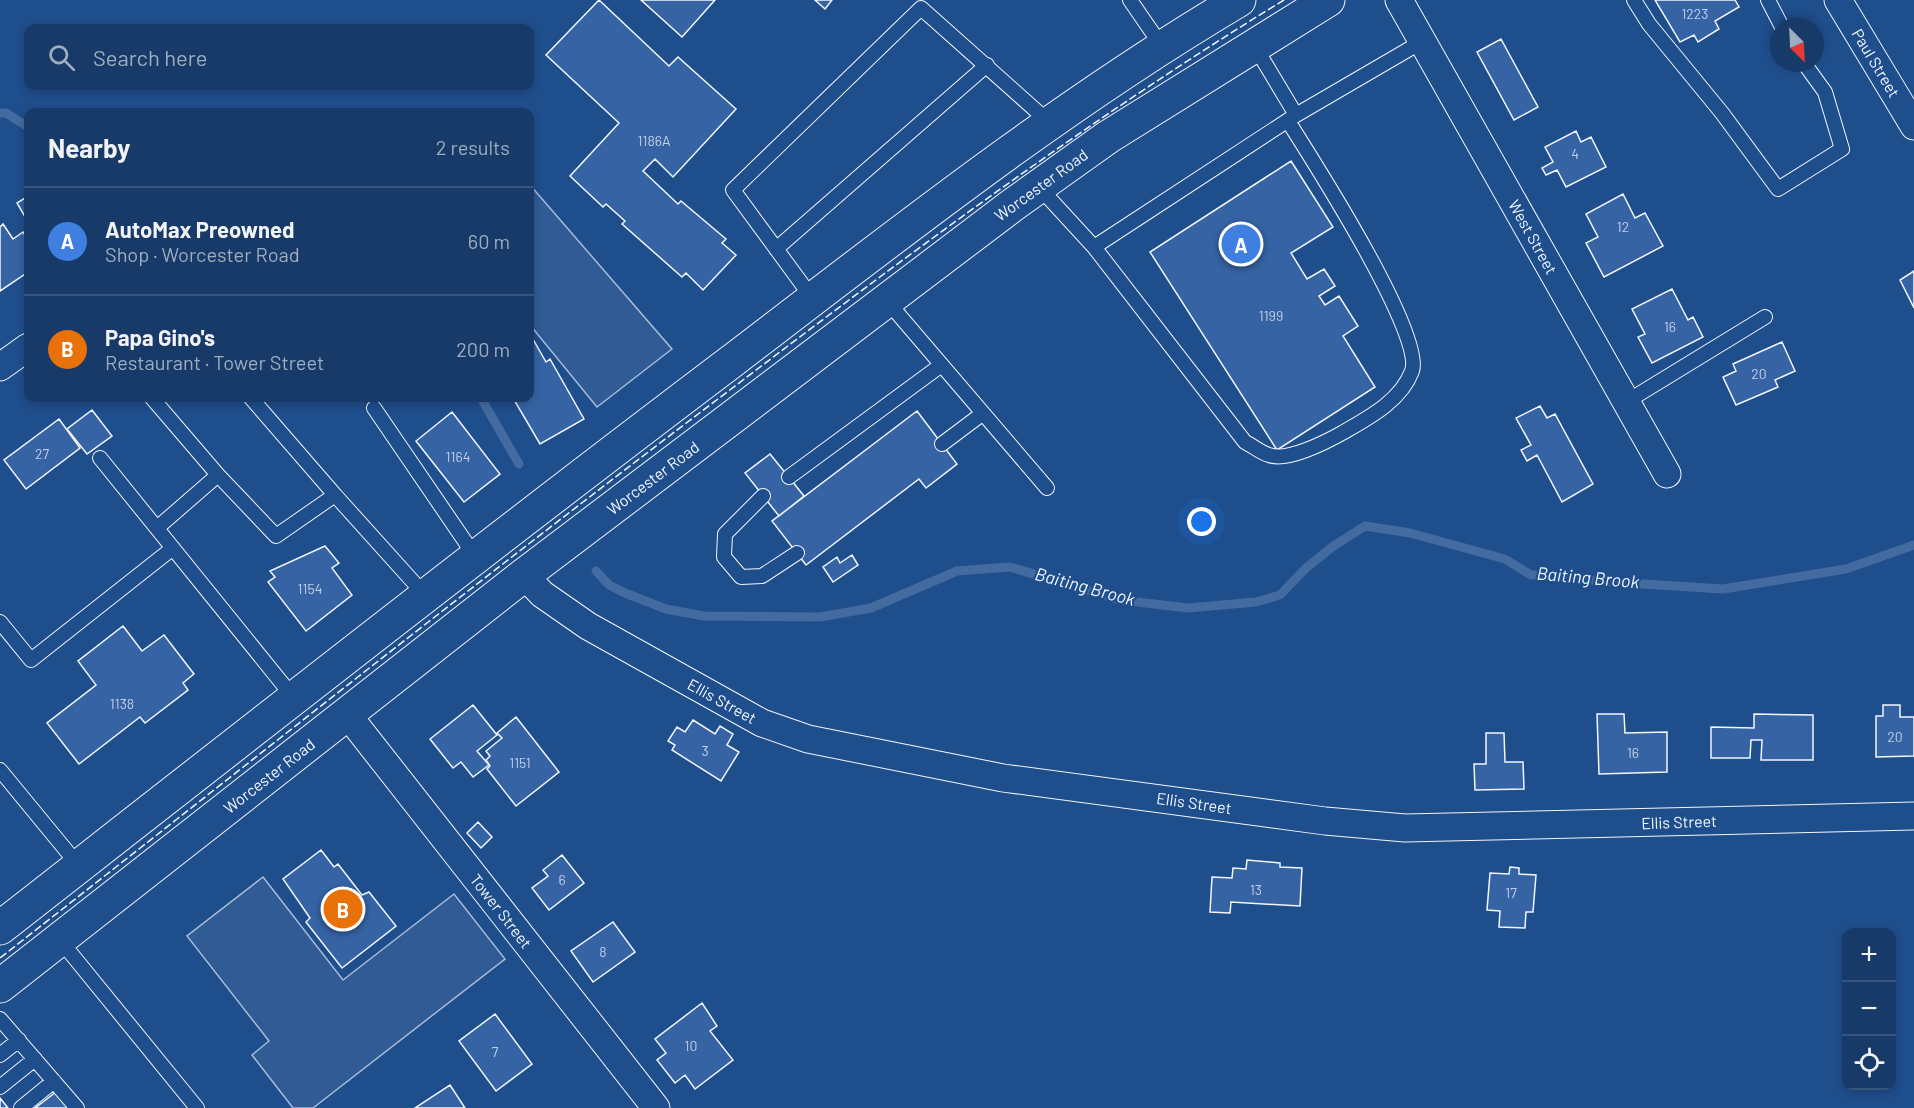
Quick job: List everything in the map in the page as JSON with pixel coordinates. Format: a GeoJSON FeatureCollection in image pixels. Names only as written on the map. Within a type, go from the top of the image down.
{"type":"FeatureCollection","features":[{"type":"Feature","properties":{"kind":"highway"},"geometry":{"type":"LineString","coordinates":[[0,928],[475,556],[813,299],[1050,123],[1239,0]]}},
{"type":"Feature","properties":{"kind":"highway","name":"Worcester Road"},"geometry":{"type":"LineString","coordinates":[[0,986],[524,575],[1038,186],[1108,137],[1328,0]]}},
{"type":"Feature","properties":{"kind":"street","name":"West Street"},"geometry":{"type":"LineString","coordinates":[[1399,0],[1666,474]]}},
{"type":"Feature","properties":{"kind":"street","name":"Paul Street"},"geometry":{"type":"LineString","coordinates":[[1838,0],[1914,126]]}},
{"type":"Feature","properties":{"kind":"street"},"geometry":{"type":"LineString","coordinates":[[0,367],[24,350]]}},
{"type":"Feature","properties":{"kind":"street","name":"Ellis Street"},"geometry":{"type":"LineString","coordinates":[[524,575],[542,594],[588,626],[762,723],[827,744],[1003,777],[1325,821],[1405,828],[1914,816]]}},
{"type":"Feature","properties":{"kind":"street","name":"Tower Street"},"geometry":{"type":"LineString","coordinates":[[347,714],[656,1108]]}},
{"type":"Feature","properties":{"kind":"lane"},"geometry":{"type":"LineString","coordinates":[[1130,0],[1163,49]]}},
{"type":"Feature","properties":{"kind":"lane"},"geometry":{"type":"LineString","coordinates":[[1634,0],[1778,189],[1842,149],[1825,92],[1811,72]]}},
{"type":"Feature","properties":{"kind":"lane"},"geometry":{"type":"LineString","coordinates":[[1768,0],[1777,18]]}},
{"type":"Feature","properties":{"kind":"lane"},"geometry":{"type":"LineString","coordinates":[[813,299],[733,190],[917,4],[1050,123]]}},
{"type":"Feature","properties":{"kind":"lane"},"geometry":{"type":"LineString","coordinates":[[1094,247],[1292,118],[1423,40]]}},
{"type":"Feature","properties":{"kind":"lane"},"geometry":{"type":"LineString","coordinates":[[1038,186],[1094,247],[1245,442],[1270,456],[1282,456],[1322,444],[1362,422],[1401,393],[1413,369],[1410,342],[1345,213],[1254,45]]}},
{"type":"Feature","properties":{"kind":"lane"},"geometry":{"type":"LineString","coordinates":[[776,249],[987,65]]}},
{"type":"Feature","properties":{"kind":"lane"},"geometry":{"type":"LineString","coordinates":[[887,301],[940,366],[1047,488]]}},
{"type":"Feature","properties":{"kind":"lane"},"geometry":{"type":"LineString","coordinates":[[1626,402],[1765,317]]}},
{"type":"Feature","properties":{"kind":"lane"},"geometry":{"type":"LineString","coordinates":[[789,477],[940,366]]}},
{"type":"Feature","properties":{"kind":"lane"},"geometry":{"type":"LineString","coordinates":[[155,402],[218,475],[276,536],[335,495]]}},
{"type":"Feature","properties":{"kind":"lane"},"geometry":{"type":"LineString","coordinates":[[254,402],[425,595]]}},
{"type":"Feature","properties":{"kind":"lane"},"geometry":{"type":"LineString","coordinates":[[374,408],[475,556]]}},
{"type":"Feature","properties":{"kind":"lane"},"geometry":{"type":"LineString","coordinates":[[942,444],[982,414]]}},
{"type":"Feature","properties":{"kind":"lane"},"geometry":{"type":"LineString","coordinates":[[100,458],[294,698]]}},
{"type":"Feature","properties":{"kind":"lane"},"geometry":{"type":"LineString","coordinates":[[157,528],[218,475]]}},
{"type":"Feature","properties":{"kind":"lane"},"geometry":{"type":"LineString","coordinates":[[763,496],[725,534],[724,557],[741,577],[762,576],[797,553]]}},
{"type":"Feature","properties":{"kind":"lane"},"geometry":{"type":"LineString","coordinates":[[0,622],[31,660],[173,548]]}},
{"type":"Feature","properties":{"kind":"lane"},"geometry":{"type":"LineString","coordinates":[[0,770],[79,866]]}},
{"type":"Feature","properties":{"kind":"lane"},"geometry":{"type":"LineString","coordinates":[[60,940],[197,1108]]}},
{"type":"Feature","properties":{"kind":"lane"},"geometry":{"type":"LineString","coordinates":[[0,1019],[77,1108]]}},
{"type":"Feature","properties":{"kind":"lane"},"geometry":{"type":"LineString","coordinates":[[0,1055],[19,1040]]}},
{"type":"Feature","properties":{"kind":"lane"},"geometry":{"type":"LineString","coordinates":[[0,1087],[35,1059]]}},
{"type":"Feature","properties":{"kind":"lane"},"geometry":{"type":"LineString","coordinates":[[21,1108],[54,1081]]}},
{"type":"Feature","properties":{"kind":"shaded area"},"geometry":{"type":"Polygon","coordinates":[[[534,190],[672,349],[597,407],[534,330],[534,190]]]}},
{"type":"Feature","properties":{"kind":"shaded area"},"geometry":{"type":"Polygon","coordinates":[[[263,877],[343,980],[454,894],[505,959],[313,1108],[293,1108],[252,1055],[269,1041],[187,936],[263,877]]]}},
{"type":"Feature","properties":{"kind":"building"},"geometry":{"type":"Polygon","coordinates":[[[599,0],[669,66],[678,57],[736,109],[673,177],[655,159],[643,171],[678,204],[681,201],[726,239],[722,243],[736,255],[703,290],[686,273],[682,277],[622,224],[625,221],[606,204],[603,207],[570,176],[619,123],[546,55],[599,0]]]}},
{"type":"Feature","properties":{"kind":"building"},"geometry":{"type":"Polygon","coordinates":[[[641,0],[715,0],[682,37],[641,0]]]}},
{"type":"Feature","properties":{"kind":"building"},"geometry":{"type":"Polygon","coordinates":[[[815,0],[832,0],[825,9],[815,0]]]}},
{"type":"Feature","properties":{"kind":"building"},"geometry":{"type":"Polygon","coordinates":[[[1655,0],[1735,0],[1739,7],[1715,21],[1719,29],[1698,42],[1694,35],[1680,42],[1655,0]]]}},
{"type":"Feature","properties":{"kind":"building"},"geometry":{"type":"Polygon","coordinates":[[[1501,39],[1538,107],[1514,120],[1477,52],[1501,39]]]}},
{"type":"Feature","properties":{"kind":"building"},"geometry":{"type":"Polygon","coordinates":[[[1576,131],[1581,142],[1591,137],[1606,167],[1566,187],[1557,170],[1546,175],[1542,168],[1553,162],[1545,147],[1576,131]]]}},
{"type":"Feature","properties":{"kind":"building"},"geometry":{"type":"Polygon","coordinates":[[[1291,161],[1333,227],[1291,253],[1307,279],[1324,269],[1335,286],[1319,296],[1325,305],[1339,296],[1358,326],[1343,336],[1375,387],[1277,450],[1150,252],[1291,161]]]}},
{"type":"Feature","properties":{"kind":"building"},"geometry":{"type":"Polygon","coordinates":[[[1623,194],[1635,218],[1645,213],[1663,246],[1604,277],[1586,243],[1598,237],[1586,214],[1623,194]]]}},
{"type":"Feature","properties":{"kind":"building"},"geometry":{"type":"Polygon","coordinates":[[[24,199],[24,215],[17,203],[24,199]]]}},
{"type":"Feature","properties":{"kind":"building"},"geometry":{"type":"Polygon","coordinates":[[[3,224],[13,239],[23,232],[24,234],[24,275],[0,291],[0,227],[3,224]]]}},
{"type":"Feature","properties":{"kind":"building"},"geometry":{"type":"Polygon","coordinates":[[[1914,271],[1914,308],[1900,280],[1914,271]]]}},
{"type":"Feature","properties":{"kind":"building"},"geometry":{"type":"Polygon","coordinates":[[[1672,289],[1688,320],[1693,317],[1703,337],[1652,363],[1638,337],[1645,334],[1632,309],[1672,289]]]}},
{"type":"Feature","properties":{"kind":"building"},"geometry":{"type":"Polygon","coordinates":[[[534,341],[546,362],[550,359],[584,419],[540,444],[515,402],[534,402],[534,341]]]}},
{"type":"Feature","properties":{"kind":"building"},"geometry":{"type":"Polygon","coordinates":[[[1782,342],[1795,371],[1775,380],[1778,387],[1736,405],[1723,377],[1736,371],[1733,364],[1782,342]]]}},
{"type":"Feature","properties":{"kind":"building"},"geometry":{"type":"Polygon","coordinates":[[[1540,406],[1547,418],[1555,414],[1593,484],[1562,502],[1537,455],[1527,461],[1521,450],[1531,445],[1516,418],[1540,406]]]}},
{"type":"Feature","properties":{"kind":"building"},"geometry":{"type":"Polygon","coordinates":[[[92,410],[112,436],[87,454],[67,429],[92,410]]]}},
{"type":"Feature","properties":{"kind":"building"},"geometry":{"type":"Polygon","coordinates":[[[917,411],[957,464],[926,488],[919,479],[806,565],[772,521],[917,411]]]}},
{"type":"Feature","properties":{"kind":"building"},"geometry":{"type":"Polygon","coordinates":[[[452,412],[500,474],[464,502],[416,441],[452,412]]]}},
{"type":"Feature","properties":{"kind":"building"},"geometry":{"type":"Polygon","coordinates":[[[59,419],[80,448],[26,489],[4,460],[59,419]]]}},
{"type":"Feature","properties":{"kind":"building"},"geometry":{"type":"Polygon","coordinates":[[[770,454],[804,496],[779,516],[745,473],[770,454]]]}},
{"type":"Feature","properties":{"kind":"building"},"geometry":{"type":"Polygon","coordinates":[[[325,546],[339,563],[332,568],[352,595],[306,631],[268,582],[275,577],[270,571],[325,546]]]}},
{"type":"Feature","properties":{"kind":"building"},"geometry":{"type":"Polygon","coordinates":[[[852,555],[858,565],[833,582],[823,567],[837,557],[840,563],[852,555]]]}},
{"type":"Feature","properties":{"kind":"building"},"geometry":{"type":"Polygon","coordinates":[[[123,626],[142,651],[164,635],[194,674],[183,683],[188,690],[145,723],[140,717],[79,764],[47,723],[96,685],[78,661],[123,626]]]}},
{"type":"Feature","properties":{"kind":"building"},"geometry":{"type":"Polygon","coordinates":[[[473,705],[497,735],[477,751],[489,765],[473,777],[461,762],[453,768],[430,739],[473,705]]]}},
{"type":"Feature","properties":{"kind":"building"},"geometry":{"type":"Polygon","coordinates":[[[1883,705],[1900,705],[1900,717],[1914,717],[1914,756],[1876,757],[1876,716],[1883,716],[1883,705]]]}},
{"type":"Feature","properties":{"kind":"building"},"geometry":{"type":"Polygon","coordinates":[[[1597,714],[1624,714],[1625,733],[1667,732],[1667,772],[1599,774],[1597,714]]]}},
{"type":"Feature","properties":{"kind":"building"},"geometry":{"type":"Polygon","coordinates":[[[1754,714],[1813,715],[1813,760],[1761,760],[1762,740],[1751,740],[1750,758],[1711,758],[1711,727],[1754,728],[1754,714]]]}},
{"type":"Feature","properties":{"kind":"building"},"geometry":{"type":"Polygon","coordinates":[[[516,717],[559,772],[516,806],[487,769],[490,766],[486,760],[490,756],[486,751],[502,738],[497,733],[516,717]]]}},
{"type":"Feature","properties":{"kind":"building"},"geometry":{"type":"Polygon","coordinates":[[[693,720],[715,734],[720,726],[733,734],[727,745],[739,752],[721,781],[672,750],[675,745],[668,741],[677,727],[685,732],[693,720]]]}},
{"type":"Feature","properties":{"kind":"building"},"geometry":{"type":"Polygon","coordinates":[[[1486,733],[1504,733],[1505,762],[1523,762],[1524,789],[1475,790],[1474,764],[1486,764],[1486,733]]]}},
{"type":"Feature","properties":{"kind":"building"},"geometry":{"type":"Polygon","coordinates":[[[478,822],[492,837],[481,848],[467,833],[478,822]]]}},
{"type":"Feature","properties":{"kind":"building"},"geometry":{"type":"Polygon","coordinates":[[[321,850],[334,867],[338,864],[362,895],[369,892],[396,926],[342,968],[306,922],[310,918],[283,879],[321,850]]]}},
{"type":"Feature","properties":{"kind":"building"},"geometry":{"type":"Polygon","coordinates":[[[562,855],[584,883],[549,910],[532,888],[548,876],[543,870],[562,855]]]}},
{"type":"Feature","properties":{"kind":"building"},"geometry":{"type":"Polygon","coordinates":[[[1247,860],[1280,863],[1280,867],[1302,868],[1300,906],[1231,902],[1230,913],[1210,912],[1212,877],[1232,878],[1233,868],[1246,869],[1247,860]]]}},
{"type":"Feature","properties":{"kind":"building"},"geometry":{"type":"Polygon","coordinates":[[[1510,867],[1519,868],[1519,874],[1536,875],[1533,912],[1526,912],[1525,928],[1499,927],[1500,911],[1487,910],[1490,873],[1509,874],[1510,867]]]}},
{"type":"Feature","properties":{"kind":"building"},"geometry":{"type":"Polygon","coordinates":[[[613,922],[635,952],[593,982],[571,951],[613,922]]]}},
{"type":"Feature","properties":{"kind":"building"},"geometry":{"type":"Polygon","coordinates":[[[702,1003],[717,1026],[710,1031],[733,1060],[695,1089],[685,1075],[675,1083],[657,1060],[666,1053],[655,1039],[702,1003]]]}},
{"type":"Feature","properties":{"kind":"building"},"geometry":{"type":"Polygon","coordinates":[[[495,1014],[532,1064],[496,1091],[459,1041],[495,1014]]]}},
{"type":"Feature","properties":{"kind":"building"},"geometry":{"type":"Polygon","coordinates":[[[450,1085],[465,1108],[415,1108],[450,1085]]]}},
{"type":"Feature","properties":{"kind":"building"},"geometry":{"type":"Polygon","coordinates":[[[56,1092],[69,1108],[35,1108],[56,1092]]]}},
{"type":"Feature","properties":{"kind":"building"},"geometry":{"type":"Polygon","coordinates":[[[0,1098],[8,1108],[0,1108],[0,1098]]]}},
{"type":"Feature","properties":{"kind":"waterway","name":"Baiting Brook"},"geometry":{"type":"LineString","coordinates":[[0,113],[6,113],[24,124]]}},
{"type":"Feature","properties":{"kind":"waterway","name":"Baiting Brook"},"geometry":{"type":"LineString","coordinates":[[483,402],[519,464]]}},
{"type":"Feature","properties":{"kind":"waterway","name":"Baiting Brook"},"geometry":{"type":"LineString","coordinates":[[596,571],[609,585],[666,609],[704,616],[820,617],[871,608],[957,571],[1010,567],[1120,600],[1188,608],[1256,602],[1280,595],[1305,569],[1332,547],[1365,526],[1410,533],[1505,559],[1531,575],[1566,575],[1596,581],[1723,589],[1846,569],[1914,545]]}},
{"type":"Feature","properties":{"kind":"fence"},"geometry":{"type":"LineString","coordinates":[[0,958],[537,537],[856,295],[1066,143],[1210,46],[1284,0]]}},
{"type":"Feature","properties":{"kind":"place","name":"AutoMax Preowned"},"geometry":{"type":"Point","coordinates":[1241,244]}},
{"type":"Feature","properties":{"kind":"place","name":"Papa Gino's"},"geometry":{"type":"Point","coordinates":[343,909]}}]}
